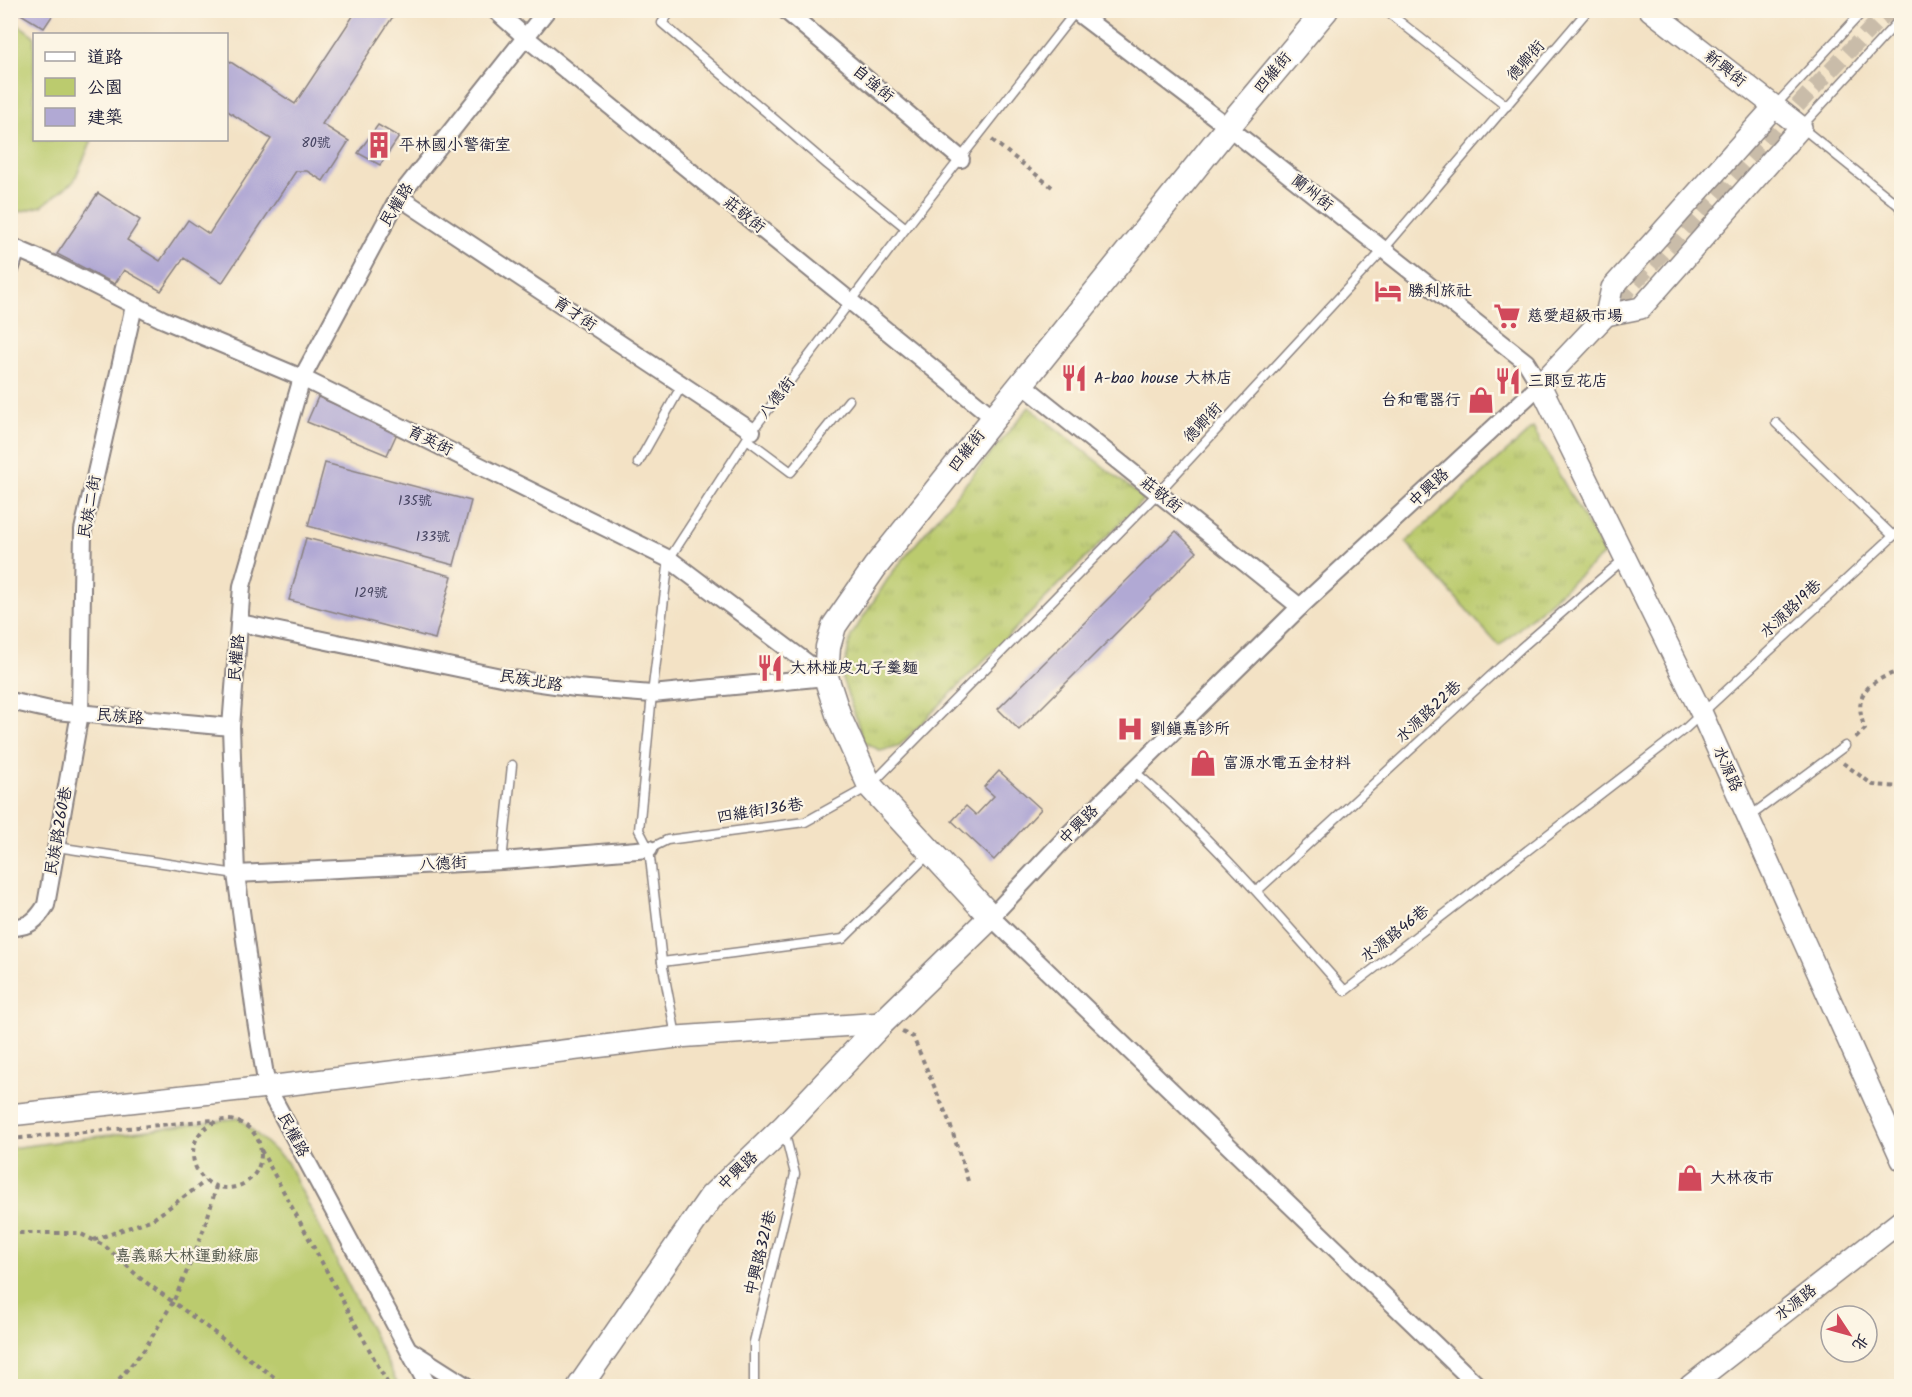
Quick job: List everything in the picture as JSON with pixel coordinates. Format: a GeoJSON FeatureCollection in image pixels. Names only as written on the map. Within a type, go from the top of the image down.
{"type":"FeatureCollection","features":[{"type":"Feature","properties":{"kind":"main road","name":"四維街"},"geometry":{"type":"LineString","coordinates":[[991,917],[870,786],[840,717],[826,677],[828,647],[834,626],[875,567],[993,418],[1228,127],[1326,10]]}},
{"type":"Feature","properties":{"kind":"main road","name":"中興路"},"geometry":{"type":"LineString","coordinates":[[580,1386],[711,1197],[784,1127],[882,1023],[991,917]]}},
{"type":"Feature","properties":{"kind":"street","name":"莊敬街"},"geometry":{"type":"LineString","coordinates":[[495,10],[993,418]]}},
{"type":"Feature","properties":{"kind":"street","name":"民權路"},"geometry":{"type":"LineString","coordinates":[[428,1386],[267,1087],[236,874],[231,728],[242,586],[302,378],[399,197],[524,36],[547,10]]}},
{"type":"Feature","properties":{"kind":"street","name":"自強街"},"geometry":{"type":"LineString","coordinates":[[785,10],[961,159]]}},
{"type":"Feature","properties":{"kind":"street","name":"新興街"},"geometry":{"type":"LineString","coordinates":[[1650,10],[1801,127]]}},
{"type":"Feature","properties":{"kind":"street","name":"蘭州街"},"geometry":{"type":"LineString","coordinates":[[1075,11],[1228,127],[1526,362],[1540,386]]}},
{"type":"Feature","properties":{"kind":"street"},"geometry":{"type":"LineString","coordinates":[[1774,107],[1612,288],[1612,308],[1641,308],[1801,127]]}},
{"type":"Feature","properties":{"kind":"street","name":"育才街"},"geometry":{"type":"LineString","coordinates":[[399,197],[682,386],[749,435]]}},
{"type":"Feature","properties":{"kind":"street"},"geometry":{"type":"LineString","coordinates":[[10,270],[14,248]]}},
{"type":"Feature","properties":{"kind":"street","name":"育英街"},"geometry":{"type":"LineString","coordinates":[[14,248],[52,264],[134,306],[302,378],[669,559],[826,677]]}},
{"type":"Feature","properties":{"kind":"street","name":"民族二街"},"geometry":{"type":"LineString","coordinates":[[80,713],[83,530],[134,306]]}},
{"type":"Feature","properties":{"kind":"street","name":"中興路"},"geometry":{"type":"LineString","coordinates":[[991,917],[1069,834],[1300,607],[1540,386],[1612,308]]}},
{"type":"Feature","properties":{"kind":"street","name":"莊敬街"},"geometry":{"type":"LineString","coordinates":[[1022,384],[1300,607]]}},
{"type":"Feature","properties":{"kind":"street","name":"水源路"},"geometry":{"type":"LineString","coordinates":[[1540,386],[1701,712],[1900,1154]]}},
{"type":"Feature","properties":{"kind":"street","name":"民族北路"},"geometry":{"type":"LineString","coordinates":[[240,623],[506,678],[576,688],[652,694],[826,677]]}},
{"type":"Feature","properties":{"kind":"street","name":"民族路"},"geometry":{"type":"LineString","coordinates":[[10,701],[55,711],[231,728]]}},
{"type":"Feature","properties":{"kind":"street","name":"民族路260巷"},"geometry":{"type":"LineString","coordinates":[[10,927],[21,928],[31,923],[39,917],[46,905],[80,713]]}},
{"type":"Feature","properties":{"kind":"street","name":"八德街"},"geometry":{"type":"LineString","coordinates":[[236,874],[502,861],[649,849]]}},
{"type":"Feature","properties":{"kind":"street"},"geometry":{"type":"LineString","coordinates":[[991,917],[1479,1386]]}},
{"type":"Feature","properties":{"kind":"street"},"geometry":{"type":"LineString","coordinates":[[10,1115],[267,1087],[677,1037],[882,1023]]}},
{"type":"Feature","properties":{"kind":"street","name":"水源路"},"geometry":{"type":"LineString","coordinates":[[1690,1386],[1902,1220]]}},
{"type":"Feature","properties":{"kind":"street","name":"民權路"},"geometry":{"type":"LineString","coordinates":[[410,1351],[466,1386]]}},
{"type":"Feature","properties":{"kind":"lane"},"geometry":{"type":"LineString","coordinates":[[672,10],[662,23],[828,165],[906,228]]}},
{"type":"Feature","properties":{"kind":"lane"},"geometry":{"type":"LineString","coordinates":[[1385,10],[1507,106]]}},
{"type":"Feature","properties":{"kind":"lane","name":"德卿街"},"geometry":{"type":"LineString","coordinates":[[870,786],[1158,493],[1384,249],[1588,10]]}},
{"type":"Feature","properties":{"kind":"lane"},"geometry":{"type":"LineString","coordinates":[[1774,107],[1863,10]]}},
{"type":"Feature","properties":{"kind":"lane","name":"八德街"},"geometry":{"type":"LineString","coordinates":[[677,1037],[662,962],[649,849],[639,830],[652,694],[669,559],[749,435],[1075,11]]}},
{"type":"Feature","properties":{"kind":"lane"},"geometry":{"type":"LineString","coordinates":[[1902,17],[1801,127],[1898,204],[1902,211]]}},
{"type":"Feature","properties":{"kind":"lane"},"geometry":{"type":"LineString","coordinates":[[638,463],[682,386]]}},
{"type":"Feature","properties":{"kind":"lane"},"geometry":{"type":"LineString","coordinates":[[749,435],[791,472],[849,400]]}},
{"type":"Feature","properties":{"kind":"lane"},"geometry":{"type":"LineString","coordinates":[[1776,423],[1899,531]]}},
{"type":"Feature","properties":{"kind":"lane","name":"水源路19巷"},"geometry":{"type":"LineString","coordinates":[[1701,712],[1899,531]]}},
{"type":"Feature","properties":{"kind":"lane","name":"水源路22巷"},"geometry":{"type":"LineString","coordinates":[[1257,891],[1521,648],[1625,558]]}},
{"type":"Feature","properties":{"kind":"lane","name":"水源路46巷"},"geometry":{"type":"LineString","coordinates":[[1134,771],[1257,891],[1345,991],[1686,728],[1701,712]]}},
{"type":"Feature","properties":{"kind":"lane"},"geometry":{"type":"LineString","coordinates":[[1749,817],[1845,746]]}},
{"type":"Feature","properties":{"kind":"lane"},"geometry":{"type":"LineString","coordinates":[[502,861],[512,765]]}},
{"type":"Feature","properties":{"kind":"lane","name":"四維街136巷"},"geometry":{"type":"LineString","coordinates":[[649,849],[667,840],[805,822],[870,786]]}},
{"type":"Feature","properties":{"kind":"lane"},"geometry":{"type":"LineString","coordinates":[[57,848],[236,874]]}},
{"type":"Feature","properties":{"kind":"lane"},"geometry":{"type":"LineString","coordinates":[[662,962],[843,939],[930,852]]}},
{"type":"Feature","properties":{"kind":"lane","name":"中興路321巷"},"geometry":{"type":"LineString","coordinates":[[754,1386],[754,1342],[795,1174],[784,1127]]}},
{"type":"Feature","properties":{"kind":"path"},"geometry":{"type":"LineString","coordinates":[[981,132],[1052,187]]}},
{"type":"Feature","properties":{"kind":"path"},"geometry":{"type":"LineString","coordinates":[[1894,673],[1868,687],[1860,700],[1860,714],[1865,729],[1860,736],[1845,746],[1842,762],[1873,785],[1902,787]]}},
{"type":"Feature","properties":{"kind":"path"},"geometry":{"type":"LineString","coordinates":[[882,1023],[913,1037],[949,1120],[968,1181]]}},
{"type":"Feature","properties":{"kind":"path"},"geometry":{"type":"LineString","coordinates":[[10,1139],[231,1119],[242,1123],[258,1138],[261,1149],[389,1386]]}},
{"type":"Feature","properties":{"kind":"path"},"geometry":{"type":"LineString","coordinates":[[220,1120],[201,1131],[192,1152],[193,1163],[198,1173],[206,1181],[228,1188],[239,1186],[256,1171],[261,1149]]}},
{"type":"Feature","properties":{"kind":"path"},"geometry":{"type":"LineString","coordinates":[[94,1240],[153,1219],[206,1181]]}},
{"type":"Feature","properties":{"kind":"path"},"geometry":{"type":"LineString","coordinates":[[113,1386],[144,1350],[173,1302],[190,1266],[216,1186]]}},
{"type":"Feature","properties":{"kind":"path"},"geometry":{"type":"LineString","coordinates":[[10,1233],[79,1233],[105,1246],[140,1278],[286,1386]]}},
{"type":"Feature","properties":{"kind":"green space"},"geometry":{"type":"Polygon","coordinates":[[[11,19],[33,35],[33,141],[92,141],[74,181],[42,206],[11,214],[11,19]]]}},
{"type":"Feature","properties":{"kind":"green space"},"geometry":{"type":"Polygon","coordinates":[[[1029,407],[1144,499],[900,745],[881,751],[864,742],[842,678],[851,636],[891,574],[1029,407]]]}},
{"type":"Feature","properties":{"kind":"green space"},"geometry":{"type":"Polygon","coordinates":[[[1533,428],[1604,554],[1499,646],[1406,542],[1533,428]]]}},
{"type":"Feature","properties":{"kind":"green space","name":"嘉義縣大林運動綠廊"},"geometry":{"type":"Polygon","coordinates":[[[239,1118],[287,1162],[399,1386],[11,1386],[11,1148],[239,1118]]]}},
{"type":"Feature","properties":{"kind":"building"},"geometry":{"type":"Polygon","coordinates":[[[14,10],[56,10],[44,28],[14,10]]]}},
{"type":"Feature","properties":{"kind":"building"},"geometry":{"type":"Polygon","coordinates":[[[357,10],[396,12],[322,124],[349,141],[323,181],[307,171],[296,171],[222,283],[184,258],[161,291],[124,270],[115,284],[57,254],[98,193],[140,220],[127,240],[160,261],[188,220],[209,234],[271,139],[228,111],[228,60],[295,104],[357,10]]]}},
{"type":"Feature","properties":{"kind":"building","name":"平林國小警衛室"},"geometry":{"type":"Polygon","coordinates":[[[378,125],[399,137],[380,165],[358,153],[378,125]]]}},
{"type":"Feature","properties":{"kind":"building"},"geometry":{"type":"Polygon","coordinates":[[[318,397],[398,431],[387,455],[307,422],[318,397]]]}},
{"type":"Feature","properties":{"kind":"building"},"geometry":{"type":"Polygon","coordinates":[[[325,463],[471,501],[454,565],[308,526],[325,463]]]}},
{"type":"Feature","properties":{"kind":"building"},"geometry":{"type":"Polygon","coordinates":[[[1176,531],[1197,552],[1019,730],[998,709],[1176,531]]]}},
{"type":"Feature","properties":{"kind":"building"},"geometry":{"type":"Polygon","coordinates":[[[306,538],[452,576],[435,639],[289,600],[306,538]]]}},
{"type":"Feature","properties":{"kind":"building"},"geometry":{"type":"Polygon","coordinates":[[[999,771],[1041,809],[994,860],[952,821],[966,806],[976,815],[994,796],[984,787],[999,771]]]}},
{"type":"Feature","properties":{"kind":"tunnel"},"geometry":{"type":"LineString","coordinates":[[1619,300],[1810,92],[1891,10]]}},
{"type":"Feature","properties":{"kind":"place","name":"平林國小警衛室"},"geometry":{"type":"Point","coordinates":[379,145]}},
{"type":"Feature","properties":{"kind":"place","name":"勝利旅社"},"geometry":{"type":"Point","coordinates":[1388,291]}},
{"type":"Feature","properties":{"kind":"place","name":"慈愛超級市場"},"geometry":{"type":"Point","coordinates":[1507,316]}},
{"type":"Feature","properties":{"kind":"place","name":"A-bao house 大林店"},"geometry":{"type":"Point","coordinates":[1074,378]}},
{"type":"Feature","properties":{"kind":"place","name":"三郎豆花店"},"geometry":{"type":"Point","coordinates":[1508,381]}},
{"type":"Feature","properties":{"kind":"place","name":"台和電器行"},"geometry":{"type":"Point","coordinates":[1481,400]}},
{"type":"Feature","properties":{"kind":"place","name":"大林椪皮丸子羹麵"},"geometry":{"type":"Point","coordinates":[770,668]}},
{"type":"Feature","properties":{"kind":"place","name":"劉鎮嘉診所"},"geometry":{"type":"Point","coordinates":[1130,729]}},
{"type":"Feature","properties":{"kind":"place","name":"富源水電五金材料"},"geometry":{"type":"Point","coordinates":[1203,763]}},
{"type":"Feature","properties":{"kind":"place","name":"大林夜市"},"geometry":{"type":"Point","coordinates":[1690,1178]}}]}
